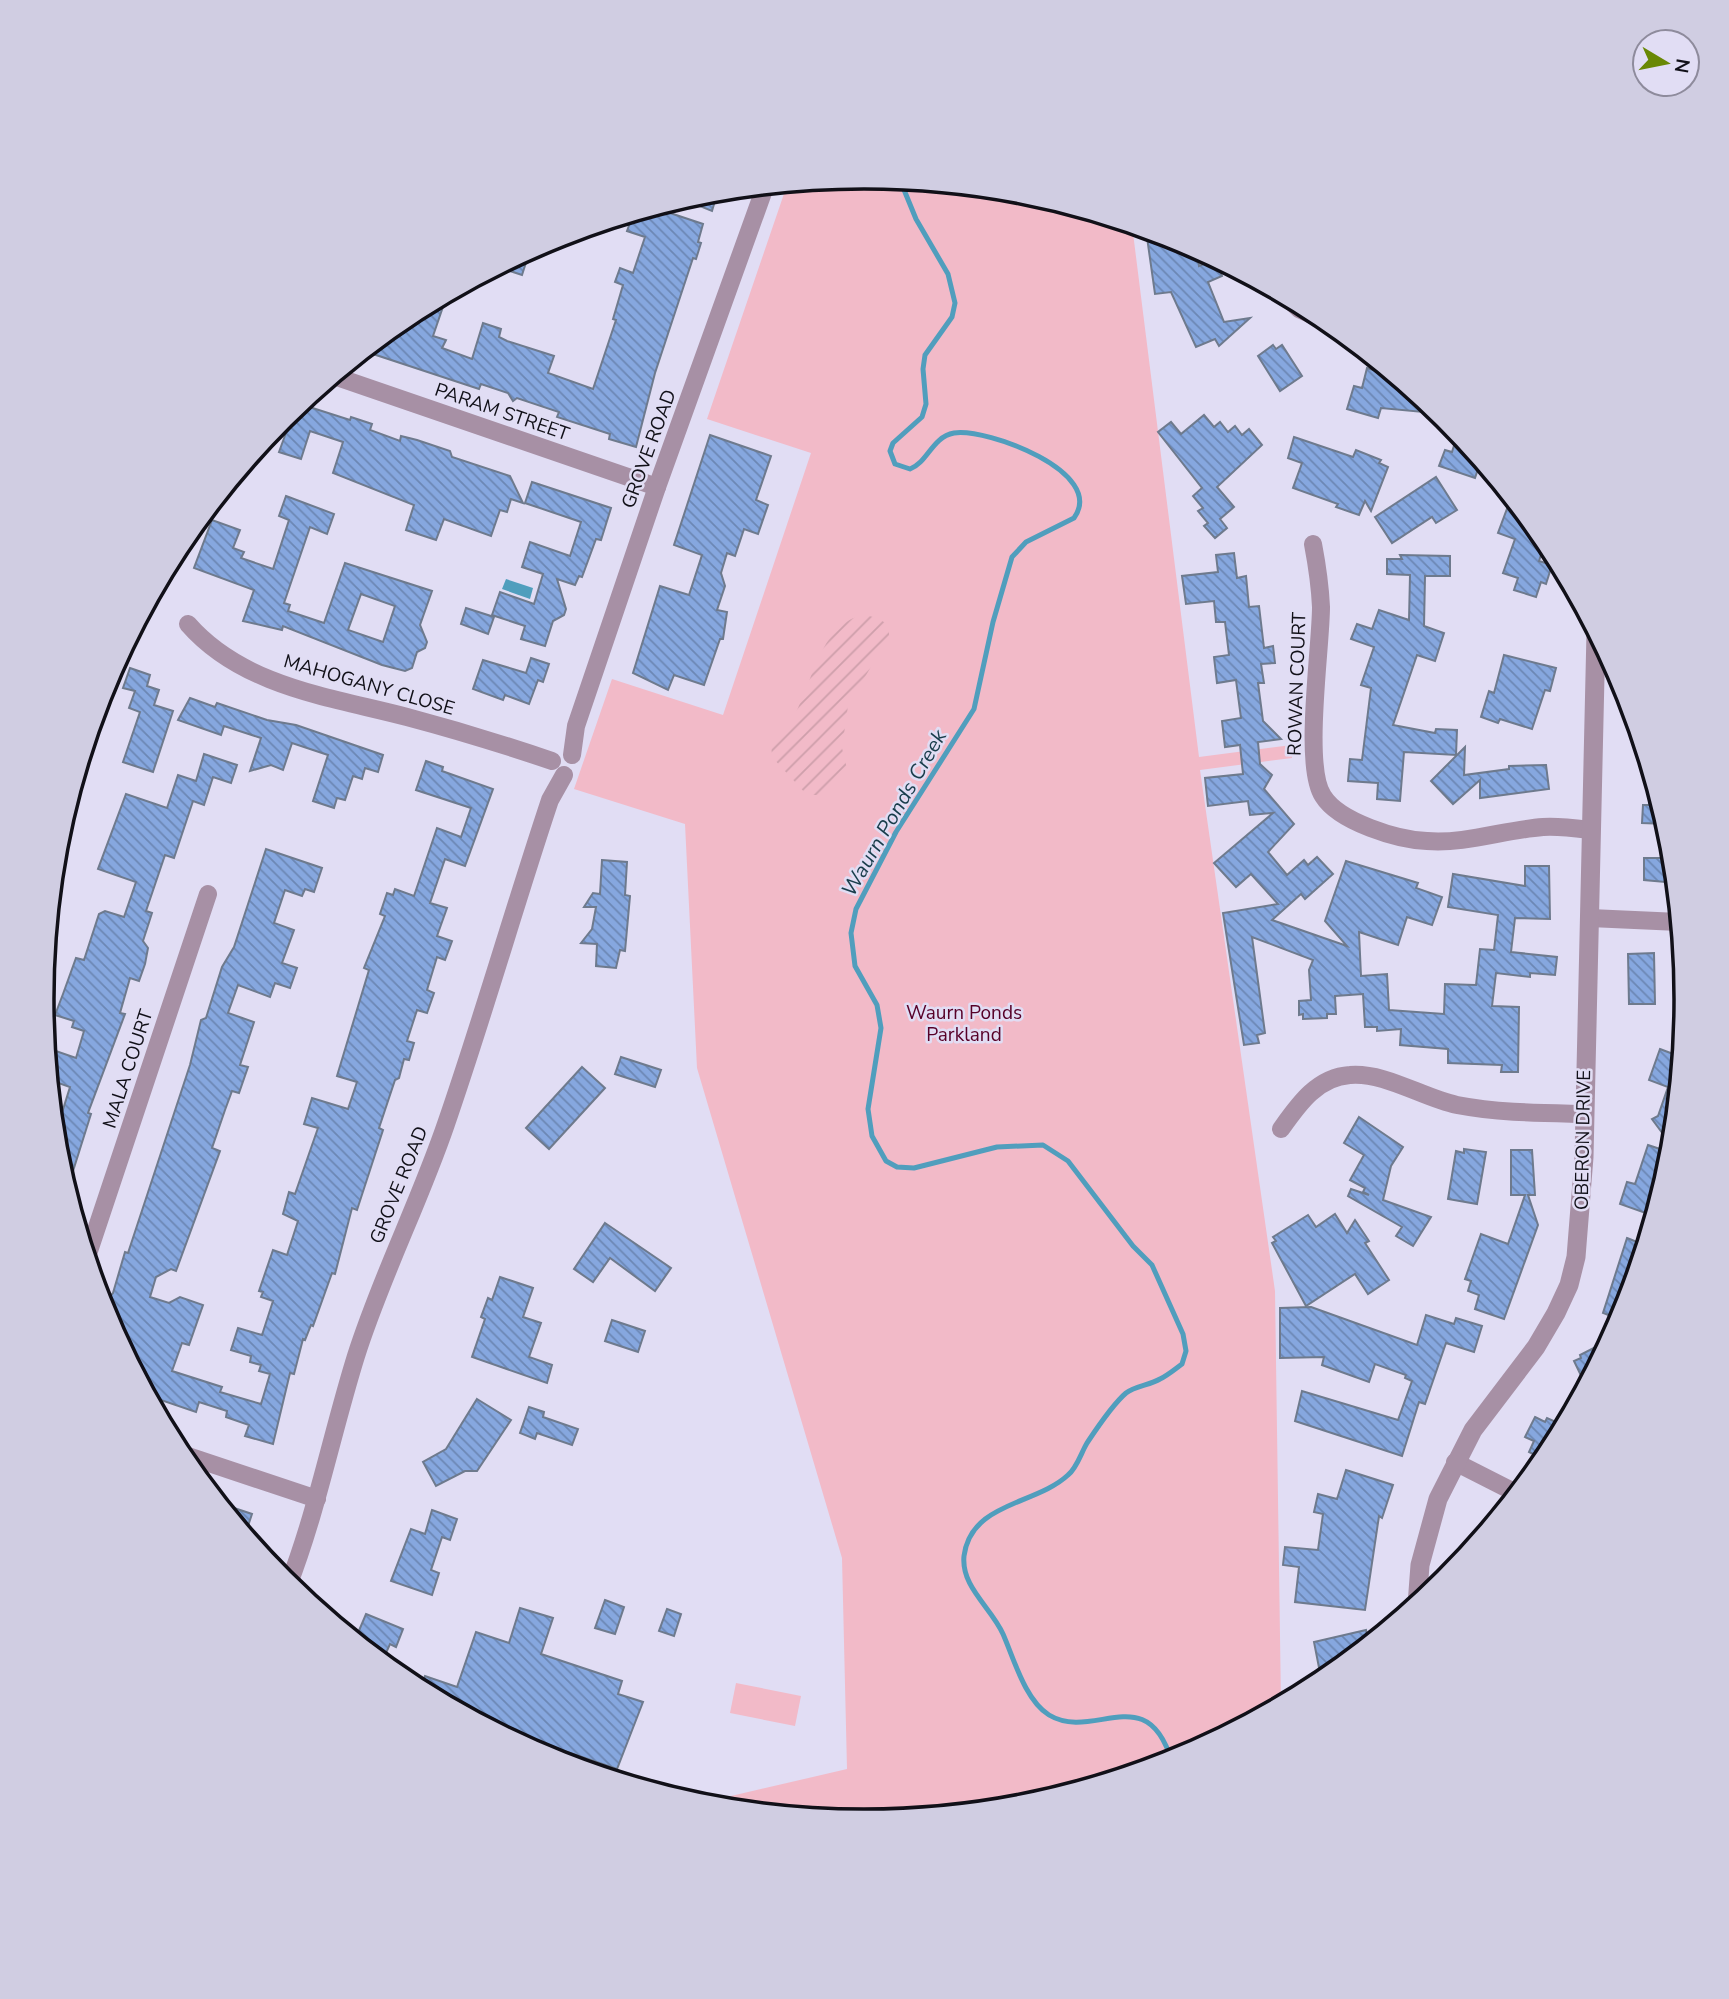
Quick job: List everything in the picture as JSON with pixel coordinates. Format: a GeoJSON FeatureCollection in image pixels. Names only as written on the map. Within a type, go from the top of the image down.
{"type":"FeatureCollection","features":[{"type":"Feature","properties":{"kind":"street","name":"GROVE ROAD"},"geometry":{"type":"LineString","coordinates":[[293,1572],[317,1499],[356,1357],[386,1273],[418,1200],[446,1125],[561,763],[762,196]]}},
{"type":"Feature","properties":{"kind":"street","name":"PARAM STREET"},"geometry":{"type":"LineString","coordinates":[[343,379],[657,487]]}},
{"type":"Feature","properties":{"kind":"street","name":"ROWAN COURT"},"geometry":{"type":"LineString","coordinates":[[1313,544],[1320,582],[1321,609],[1314,762],[1321,795],[1331,807],[1348,818],[1374,828],[1424,841],[1442,842],[1543,827],[1590,830]]}},
{"type":"Feature","properties":{"kind":"street","name":"MAHOGANY CLOSE"},"geometry":{"type":"LineString","coordinates":[[188,624],[218,653],[285,685],[410,718],[561,763]]}},
{"type":"Feature","properties":{"kind":"street","name":"OBERON DRIVE"},"geometry":{"type":"LineString","coordinates":[[1419,1590],[1426,1531],[1455,1462],[1484,1413],[1536,1347],[1569,1285],[1581,1222],[1595,651]]}},
{"type":"Feature","properties":{"kind":"street","name":"MALA COURT"},"geometry":{"type":"LineString","coordinates":[[92,1242],[208,894]]}},
{"type":"Feature","properties":{"kind":"street"},"geometry":{"type":"LineString","coordinates":[[1590,918],[1671,922]]}},
{"type":"Feature","properties":{"kind":"street"},"geometry":{"type":"LineString","coordinates":[[1281,1129],[1311,1091],[1329,1080],[1349,1075],[1381,1080],[1432,1098],[1485,1110],[1585,1114]]}},
{"type":"Feature","properties":{"kind":"street"},"geometry":{"type":"LineString","coordinates":[[198,1459],[317,1499]]}},
{"type":"Feature","properties":{"kind":"street"},"geometry":{"type":"LineString","coordinates":[[1455,1462],[1509,1490]]}},
{"type":"Feature","properties":{"kind":"green space","name":"Waurn Ponds Parkland"},"geometry":{"type":"Polygon","coordinates":[[[864,189],[970,196],[1074,217],[1133,235],[1199,757],[1292,745],[1292,758],[1200,770],[1275,1291],[1281,1694],[1223,1726],[1175,1748],[1074,1782],[970,1803],[917,1808],[812,1808],[726,1797],[847,1769],[842,1558],[697,1068],[685,824],[574,789],[612,679],[723,715],[811,453],[707,419],[784,194],[864,189]]]}},
{"type":"Feature","properties":{"kind":"green space"},"geometry":{"type":"Polygon","coordinates":[[[863,615],[885,623],[889,636],[848,706],[842,748],[848,773],[830,795],[807,795],[772,757],[771,742],[795,713],[829,640],[849,620],[863,615]]]}},
{"type":"Feature","properties":{"kind":"green space"},"geometry":{"type":"Polygon","coordinates":[[[736,1683],[801,1696],[795,1726],[730,1713],[736,1683]]]}},
{"type":"Feature","properties":{"kind":"water"},"geometry":{"type":"Polygon","coordinates":[[[506,579],[533,588],[530,599],[502,589],[506,579]]]}},
{"type":"Feature","properties":{"kind":"building"},"geometry":{"type":"Polygon","coordinates":[[[714,204],[712,211],[700,206],[714,204]]]}},
{"type":"Feature","properties":{"kind":"building"},"geometry":{"type":"Polygon","coordinates":[[[671,213],[703,224],[698,242],[701,243],[696,259],[693,258],[655,373],[636,447],[609,439],[610,434],[557,417],[559,412],[517,398],[513,401],[508,393],[481,384],[479,389],[375,354],[442,308],[433,336],[446,340],[442,348],[472,359],[483,323],[501,329],[499,337],[507,341],[554,356],[548,373],[593,389],[616,320],[613,319],[623,285],[615,282],[620,268],[633,273],[645,237],[627,231],[629,225],[671,213]]]}},
{"type":"Feature","properties":{"kind":"building"},"geometry":{"type":"Polygon","coordinates":[[[1147,241],[1199,262],[1199,266],[1203,264],[1220,272],[1222,276],[1208,282],[1224,322],[1250,318],[1219,346],[1215,339],[1196,347],[1171,292],[1155,294],[1147,241]]]}},
{"type":"Feature","properties":{"kind":"building"},"geometry":{"type":"Polygon","coordinates":[[[526,264],[522,275],[510,271],[526,264]]]}},
{"type":"Feature","properties":{"kind":"building"},"geometry":{"type":"Polygon","coordinates":[[[1273,345],[1276,349],[1282,345],[1302,376],[1280,391],[1258,356],[1273,345]]]}},
{"type":"Feature","properties":{"kind":"building"},"geometry":{"type":"Polygon","coordinates":[[[1367,368],[1375,370],[1421,412],[1381,408],[1378,418],[1347,409],[1354,386],[1362,388],[1367,368]]]}},
{"type":"Feature","properties":{"kind":"building"},"geometry":{"type":"Polygon","coordinates":[[[312,408],[372,424],[370,430],[400,441],[401,436],[417,440],[450,451],[452,457],[510,476],[523,503],[511,499],[507,512],[500,510],[491,536],[444,519],[436,540],[406,530],[414,505],[333,473],[343,442],[310,431],[301,459],[279,452],[286,433],[312,408]]]}},
{"type":"Feature","properties":{"kind":"building"},"geometry":{"type":"Polygon","coordinates":[[[1204,415],[1214,427],[1220,422],[1228,432],[1235,426],[1242,435],[1249,429],[1262,445],[1217,487],[1234,507],[1220,519],[1227,528],[1215,538],[1204,526],[1208,523],[1198,511],[1203,508],[1193,496],[1202,488],[1158,432],[1171,422],[1181,434],[1204,415]]]}},
{"type":"Feature","properties":{"kind":"building"},"geometry":{"type":"Polygon","coordinates":[[[710,435],[771,456],[756,500],[768,505],[758,534],[744,529],[735,556],[727,553],[721,573],[725,586],[717,610],[727,612],[723,639],[720,639],[704,685],[674,675],[668,690],[633,673],[660,586],[689,595],[702,555],[674,545],[710,435]]]}},
{"type":"Feature","properties":{"kind":"building"},"geometry":{"type":"Polygon","coordinates":[[[1294,437],[1353,457],[1356,450],[1381,460],[1379,463],[1388,467],[1371,511],[1365,501],[1359,515],[1336,507],[1338,504],[1293,488],[1302,463],[1288,458],[1294,437]]]}},
{"type":"Feature","properties":{"kind":"building"},"geometry":{"type":"Polygon","coordinates":[[[1454,445],[1474,465],[1478,470],[1475,478],[1439,466],[1445,450],[1452,452],[1454,445]]]}},
{"type":"Feature","properties":{"kind":"building"},"geometry":{"type":"Polygon","coordinates":[[[1436,477],[1457,510],[1436,523],[1432,517],[1392,543],[1375,517],[1436,477]]]}},
{"type":"Feature","properties":{"kind":"building"},"geometry":{"type":"Polygon","coordinates":[[[532,482],[611,508],[601,540],[596,539],[582,577],[579,576],[575,585],[557,579],[566,609],[564,615],[553,621],[545,646],[521,639],[525,626],[492,615],[500,592],[534,604],[543,574],[522,567],[530,542],[570,556],[581,522],[525,503],[532,482]]]}},
{"type":"Feature","properties":{"kind":"building"},"geometry":{"type":"Polygon","coordinates":[[[286,496],[334,514],[327,534],[310,527],[284,603],[290,605],[288,611],[324,623],[345,563],[432,591],[420,625],[427,642],[425,648],[417,652],[412,668],[405,671],[382,665],[283,626],[282,630],[243,621],[254,590],[194,568],[212,520],[240,530],[233,548],[244,552],[241,558],[273,569],[289,520],[279,516],[286,496]],[[361,594],[348,630],[383,642],[395,606],[361,594]]]}},
{"type":"Feature","properties":{"kind":"building"},"geometry":{"type":"Polygon","coordinates":[[[1508,507],[1541,554],[1539,561],[1547,563],[1551,569],[1546,584],[1541,582],[1536,597],[1514,590],[1518,578],[1503,573],[1515,539],[1498,533],[1508,507]]]}},
{"type":"Feature","properties":{"kind":"building"},"geometry":{"type":"Polygon","coordinates":[[[1234,553],[1237,578],[1246,576],[1249,607],[1259,606],[1264,648],[1273,646],[1275,663],[1261,664],[1264,683],[1258,683],[1263,721],[1281,739],[1258,742],[1260,764],[1272,775],[1264,789],[1294,824],[1268,852],[1287,875],[1304,860],[1308,865],[1317,857],[1333,874],[1305,899],[1301,894],[1272,920],[1347,946],[1325,921],[1346,861],[1418,883],[1416,888],[1442,897],[1432,925],[1407,917],[1398,945],[1359,932],[1361,976],[1387,974],[1389,1010],[1444,1014],[1445,984],[1476,985],[1480,949],[1494,950],[1498,915],[1448,907],[1453,874],[1525,886],[1525,866],[1549,866],[1550,919],[1515,918],[1511,952],[1557,957],[1555,975],[1530,973],[1530,977],[1496,973],[1492,1006],[1519,1007],[1518,1072],[1501,1072],[1502,1065],[1448,1063],[1448,1049],[1400,1045],[1401,1029],[1377,1031],[1377,1027],[1365,1027],[1363,994],[1335,996],[1336,1014],[1327,1014],[1327,1018],[1303,1019],[1303,1014],[1299,1015],[1299,1001],[1311,1000],[1309,970],[1313,960],[1252,937],[1265,1033],[1257,1035],[1259,1043],[1244,1045],[1223,913],[1278,904],[1251,874],[1236,887],[1214,863],[1273,813],[1250,815],[1248,801],[1208,806],[1205,778],[1243,774],[1240,745],[1225,747],[1222,721],[1241,718],[1236,680],[1217,683],[1214,657],[1229,655],[1225,622],[1216,622],[1214,601],[1186,604],[1182,576],[1218,572],[1216,555],[1234,553]]]}},
{"type":"Feature","properties":{"kind":"building"},"geometry":{"type":"Polygon","coordinates":[[[1400,555],[1450,556],[1450,576],[1425,576],[1424,626],[1444,633],[1435,661],[1417,655],[1393,725],[1435,733],[1436,729],[1457,730],[1456,755],[1404,752],[1400,801],[1377,799],[1378,783],[1348,781],[1350,759],[1362,760],[1371,688],[1361,685],[1374,647],[1351,639],[1357,624],[1372,629],[1379,610],[1409,620],[1410,575],[1387,574],[1387,559],[1402,559],[1400,555]]]}},
{"type":"Feature","properties":{"kind":"building"},"geometry":{"type":"Polygon","coordinates":[[[466,608],[494,617],[488,634],[461,624],[466,608]]]}},
{"type":"Feature","properties":{"kind":"building"},"geometry":{"type":"Polygon","coordinates":[[[1504,655],[1556,668],[1550,691],[1545,690],[1532,729],[1500,719],[1498,723],[1481,717],[1489,691],[1494,693],[1504,655]]]}},
{"type":"Feature","properties":{"kind":"building"},"geometry":{"type":"Polygon","coordinates":[[[531,658],[549,664],[543,682],[538,680],[529,704],[505,695],[503,700],[473,689],[483,660],[526,673],[531,658]]]}},
{"type":"Feature","properties":{"kind":"building"},"geometry":{"type":"Polygon","coordinates":[[[130,668],[150,675],[147,686],[159,690],[154,705],[173,711],[153,772],[123,762],[140,712],[129,708],[135,691],[123,688],[130,668]]]}},
{"type":"Feature","properties":{"kind":"building"},"geometry":{"type":"Polygon","coordinates":[[[190,698],[215,707],[217,703],[267,720],[296,725],[383,755],[378,772],[365,768],[362,779],[353,776],[345,800],[337,798],[334,808],[313,801],[328,755],[292,743],[283,770],[271,765],[250,771],[261,738],[224,726],[221,735],[178,720],[190,698]]]}},
{"type":"Feature","properties":{"kind":"building"},"geometry":{"type":"Polygon","coordinates":[[[1465,747],[1464,775],[1509,769],[1509,766],[1546,765],[1549,789],[1480,798],[1480,780],[1453,804],[1431,781],[1465,747]]]}},
{"type":"Feature","properties":{"kind":"building"},"geometry":{"type":"Polygon","coordinates":[[[204,754],[237,765],[231,783],[213,777],[204,805],[193,801],[174,858],[165,855],[146,911],[152,913],[143,941],[148,948],[145,964],[139,981],[130,978],[120,1013],[125,1014],[88,1113],[91,1114],[73,1171],[62,1112],[70,1087],[59,1083],[56,1051],[76,1058],[84,1031],[72,1027],[74,1021],[55,1015],[76,958],[84,960],[99,914],[105,911],[124,917],[136,882],[98,869],[126,794],[167,808],[178,775],[196,781],[204,754]]]}},
{"type":"Feature","properties":{"kind":"building"},"geometry":{"type":"Polygon","coordinates":[[[426,761],[443,767],[442,771],[493,789],[465,866],[445,859],[430,903],[447,908],[437,936],[452,941],[445,960],[437,957],[427,990],[434,993],[427,1013],[417,1010],[407,1041],[414,1043],[409,1060],[404,1059],[399,1078],[395,1080],[379,1128],[383,1130],[357,1210],[352,1208],[335,1274],[332,1273],[313,1326],[311,1325],[305,1340],[303,1339],[294,1374],[290,1373],[273,1444],[245,1436],[249,1425],[226,1417],[227,1411],[199,1402],[196,1412],[160,1400],[111,1296],[125,1252],[128,1253],[190,1065],[201,1020],[206,1018],[222,967],[234,947],[266,849],[322,868],[314,892],[305,889],[302,896],[285,890],[274,923],[294,930],[282,963],[297,968],[290,988],[275,983],[270,997],[238,985],[228,1013],[254,1022],[240,1065],[248,1067],[239,1093],[232,1091],[225,1110],[212,1148],[220,1151],[176,1271],[171,1269],[156,1277],[150,1297],[169,1303],[180,1297],[203,1305],[189,1345],[182,1343],[172,1371],[222,1387],[220,1392],[261,1404],[270,1374],[259,1371],[261,1365],[250,1362],[251,1356],[231,1350],[238,1328],[262,1335],[273,1301],[261,1297],[263,1292],[259,1291],[273,1250],[287,1255],[298,1221],[283,1214],[289,1192],[295,1194],[318,1128],[304,1124],[312,1098],[348,1109],[357,1082],[337,1076],[369,970],[364,968],[385,916],[380,914],[387,893],[393,895],[395,889],[414,896],[437,828],[461,837],[471,808],[416,790],[426,761]]]}},
{"type":"Feature","properties":{"kind":"building"},"geometry":{"type":"Polygon","coordinates":[[[1649,799],[1655,824],[1642,823],[1643,805],[1649,805],[1649,799]]]}},
{"type":"Feature","properties":{"kind":"building"},"geometry":{"type":"Polygon","coordinates":[[[1644,858],[1662,858],[1666,882],[1644,880],[1644,858]]]}},
{"type":"Feature","properties":{"kind":"building"},"geometry":{"type":"Polygon","coordinates":[[[602,860],[627,862],[625,895],[630,896],[625,951],[620,950],[616,968],[596,966],[597,944],[581,943],[592,929],[596,907],[584,907],[593,893],[600,894],[602,860]]]}},
{"type":"Feature","properties":{"kind":"building"},"geometry":{"type":"Polygon","coordinates":[[[1654,953],[1655,1004],[1629,1004],[1628,954],[1654,953]]]}},
{"type":"Feature","properties":{"kind":"building"},"geometry":{"type":"Polygon","coordinates":[[[1660,1049],[1673,1054],[1663,1134],[1652,1119],[1658,1116],[1668,1087],[1649,1080],[1660,1049]]]}},
{"type":"Feature","properties":{"kind":"building"},"geometry":{"type":"Polygon","coordinates":[[[621,1057],[661,1070],[655,1087],[615,1074],[621,1057]]]}},
{"type":"Feature","properties":{"kind":"building"},"geometry":{"type":"Polygon","coordinates":[[[582,1067],[605,1088],[549,1149],[526,1128],[582,1067]]]}},
{"type":"Feature","properties":{"kind":"building"},"geometry":{"type":"Polygon","coordinates":[[[1359,1117],[1403,1147],[1391,1166],[1383,1200],[1431,1217],[1413,1246],[1396,1236],[1402,1227],[1348,1196],[1351,1189],[1369,1195],[1363,1192],[1365,1188],[1350,1180],[1364,1155],[1344,1143],[1359,1117]]]}},
{"type":"Feature","properties":{"kind":"building"},"geometry":{"type":"Polygon","coordinates":[[[1648,1145],[1660,1149],[1646,1213],[1620,1204],[1627,1182],[1635,1184],[1648,1145]]]}},
{"type":"Feature","properties":{"kind":"building"},"geometry":{"type":"Polygon","coordinates":[[[1464,1149],[1486,1152],[1477,1204],[1448,1199],[1456,1151],[1464,1153],[1464,1149]]]}},
{"type":"Feature","properties":{"kind":"building"},"geometry":{"type":"Polygon","coordinates":[[[1511,1150],[1532,1150],[1535,1195],[1528,1195],[1538,1225],[1504,1319],[1475,1309],[1479,1295],[1468,1291],[1471,1281],[1465,1279],[1481,1234],[1508,1244],[1525,1195],[1511,1195],[1511,1150]]]}},
{"type":"Feature","properties":{"kind":"building"},"geometry":{"type":"Polygon","coordinates":[[[1335,1214],[1347,1233],[1355,1220],[1369,1241],[1365,1243],[1389,1280],[1368,1294],[1355,1274],[1306,1306],[1272,1243],[1276,1241],[1273,1237],[1308,1215],[1316,1227],[1335,1214]]]}},
{"type":"Feature","properties":{"kind":"building"},"geometry":{"type":"Polygon","coordinates":[[[605,1223],[671,1268],[655,1291],[610,1258],[593,1282],[574,1269],[605,1223]]]}},
{"type":"Feature","properties":{"kind":"building"},"geometry":{"type":"Polygon","coordinates":[[[1627,1238],[1637,1242],[1610,1316],[1603,1313],[1627,1238]]]}},
{"type":"Feature","properties":{"kind":"building"},"geometry":{"type":"Polygon","coordinates":[[[500,1277],[533,1288],[523,1317],[541,1323],[529,1357],[552,1365],[547,1383],[472,1357],[485,1319],[481,1317],[488,1298],[492,1300],[500,1277]]]}},
{"type":"Feature","properties":{"kind":"building"},"geometry":{"type":"Polygon","coordinates":[[[1311,1307],[1417,1345],[1426,1315],[1454,1324],[1456,1318],[1482,1326],[1474,1352],[1446,1343],[1425,1404],[1419,1402],[1402,1456],[1295,1421],[1302,1391],[1398,1420],[1412,1381],[1405,1378],[1406,1375],[1375,1364],[1369,1382],[1322,1365],[1324,1357],[1280,1358],[1280,1308],[1311,1307]]]}},
{"type":"Feature","properties":{"kind":"building"},"geometry":{"type":"Polygon","coordinates":[[[612,1320],[645,1331],[638,1352],[605,1341],[612,1320]]]}},
{"type":"Feature","properties":{"kind":"building"},"geometry":{"type":"Polygon","coordinates":[[[1596,1347],[1581,1376],[1574,1361],[1581,1358],[1580,1355],[1596,1347]]]}},
{"type":"Feature","properties":{"kind":"building"},"geometry":{"type":"Polygon","coordinates":[[[477,1399],[511,1420],[477,1471],[465,1471],[436,1486],[423,1462],[446,1449],[477,1399]]]}},
{"type":"Feature","properties":{"kind":"building"},"geometry":{"type":"Polygon","coordinates":[[[529,1407],[544,1412],[543,1417],[578,1429],[572,1445],[537,1433],[535,1439],[520,1433],[529,1407]]]}},
{"type":"Feature","properties":{"kind":"building"},"geometry":{"type":"Polygon","coordinates":[[[1535,1417],[1545,1422],[1547,1418],[1556,1422],[1535,1455],[1529,1452],[1534,1441],[1525,1437],[1535,1417]]]}},
{"type":"Feature","properties":{"kind":"building"},"geometry":{"type":"Polygon","coordinates":[[[1346,1470],[1393,1485],[1382,1518],[1379,1516],[1365,1610],[1295,1602],[1299,1567],[1283,1565],[1285,1547],[1318,1550],[1323,1514],[1314,1512],[1318,1494],[1337,1499],[1346,1470]]]}},
{"type":"Feature","properties":{"kind":"building"},"geometry":{"type":"Polygon","coordinates":[[[234,1508],[252,1514],[248,1526],[234,1508]]]}},
{"type":"Feature","properties":{"kind":"building"},"geometry":{"type":"Polygon","coordinates":[[[432,1510],[457,1519],[450,1540],[442,1537],[431,1570],[439,1573],[432,1595],[391,1581],[411,1529],[425,1534],[432,1510]]]}},
{"type":"Feature","properties":{"kind":"building"},"geometry":{"type":"Polygon","coordinates":[[[605,1600],[624,1607],[615,1634],[595,1628],[605,1600]]]}},
{"type":"Feature","properties":{"kind":"building"},"geometry":{"type":"Polygon","coordinates":[[[520,1608],[553,1618],[541,1654],[622,1681],[618,1694],[643,1702],[617,1769],[550,1746],[506,1726],[424,1679],[425,1676],[457,1687],[476,1632],[509,1643],[520,1608]]]}},
{"type":"Feature","properties":{"kind":"building"},"geometry":{"type":"Polygon","coordinates":[[[667,1609],[681,1614],[674,1636],[659,1631],[667,1609]]]}},
{"type":"Feature","properties":{"kind":"building"},"geometry":{"type":"Polygon","coordinates":[[[366,1614],[403,1629],[396,1647],[390,1644],[386,1653],[358,1632],[366,1614]]]}},
{"type":"Feature","properties":{"kind":"building"},"geometry":{"type":"Polygon","coordinates":[[[1366,1630],[1367,1635],[1319,1670],[1314,1642],[1366,1630]]]}},
{"type":"Feature","properties":{"kind":"waterway","name":"Waurn Ponds Creek"},"geometry":{"type":"LineString","coordinates":[[904,191],[916,219],[948,274],[955,303],[952,317],[925,355],[923,369],[926,404],[922,417],[893,443],[890,451],[895,464],[910,469],[916,466],[940,439],[954,433],[970,433],[1039,456],[1074,485],[1080,501],[1074,518],[1026,542],[1012,557],[993,622],[974,709],[896,832],[856,909],[851,933],[855,966],[877,1005],[881,1028],[868,1109],[872,1136],[886,1161],[897,1167],[914,1168],[997,1147],[1043,1145],[1068,1161],[1133,1246],[1152,1265],[1183,1334],[1186,1351],[1182,1364],[1156,1381],[1130,1391],[1121,1398],[1095,1431],[1068,1475],[1055,1485],[1007,1506],[979,1525],[969,1538],[964,1567],[972,1587],[998,1624],[1033,1700],[1041,1708],[1049,1715],[1066,1721],[1134,1717],[1149,1723],[1161,1737],[1167,1751]]}}]}
